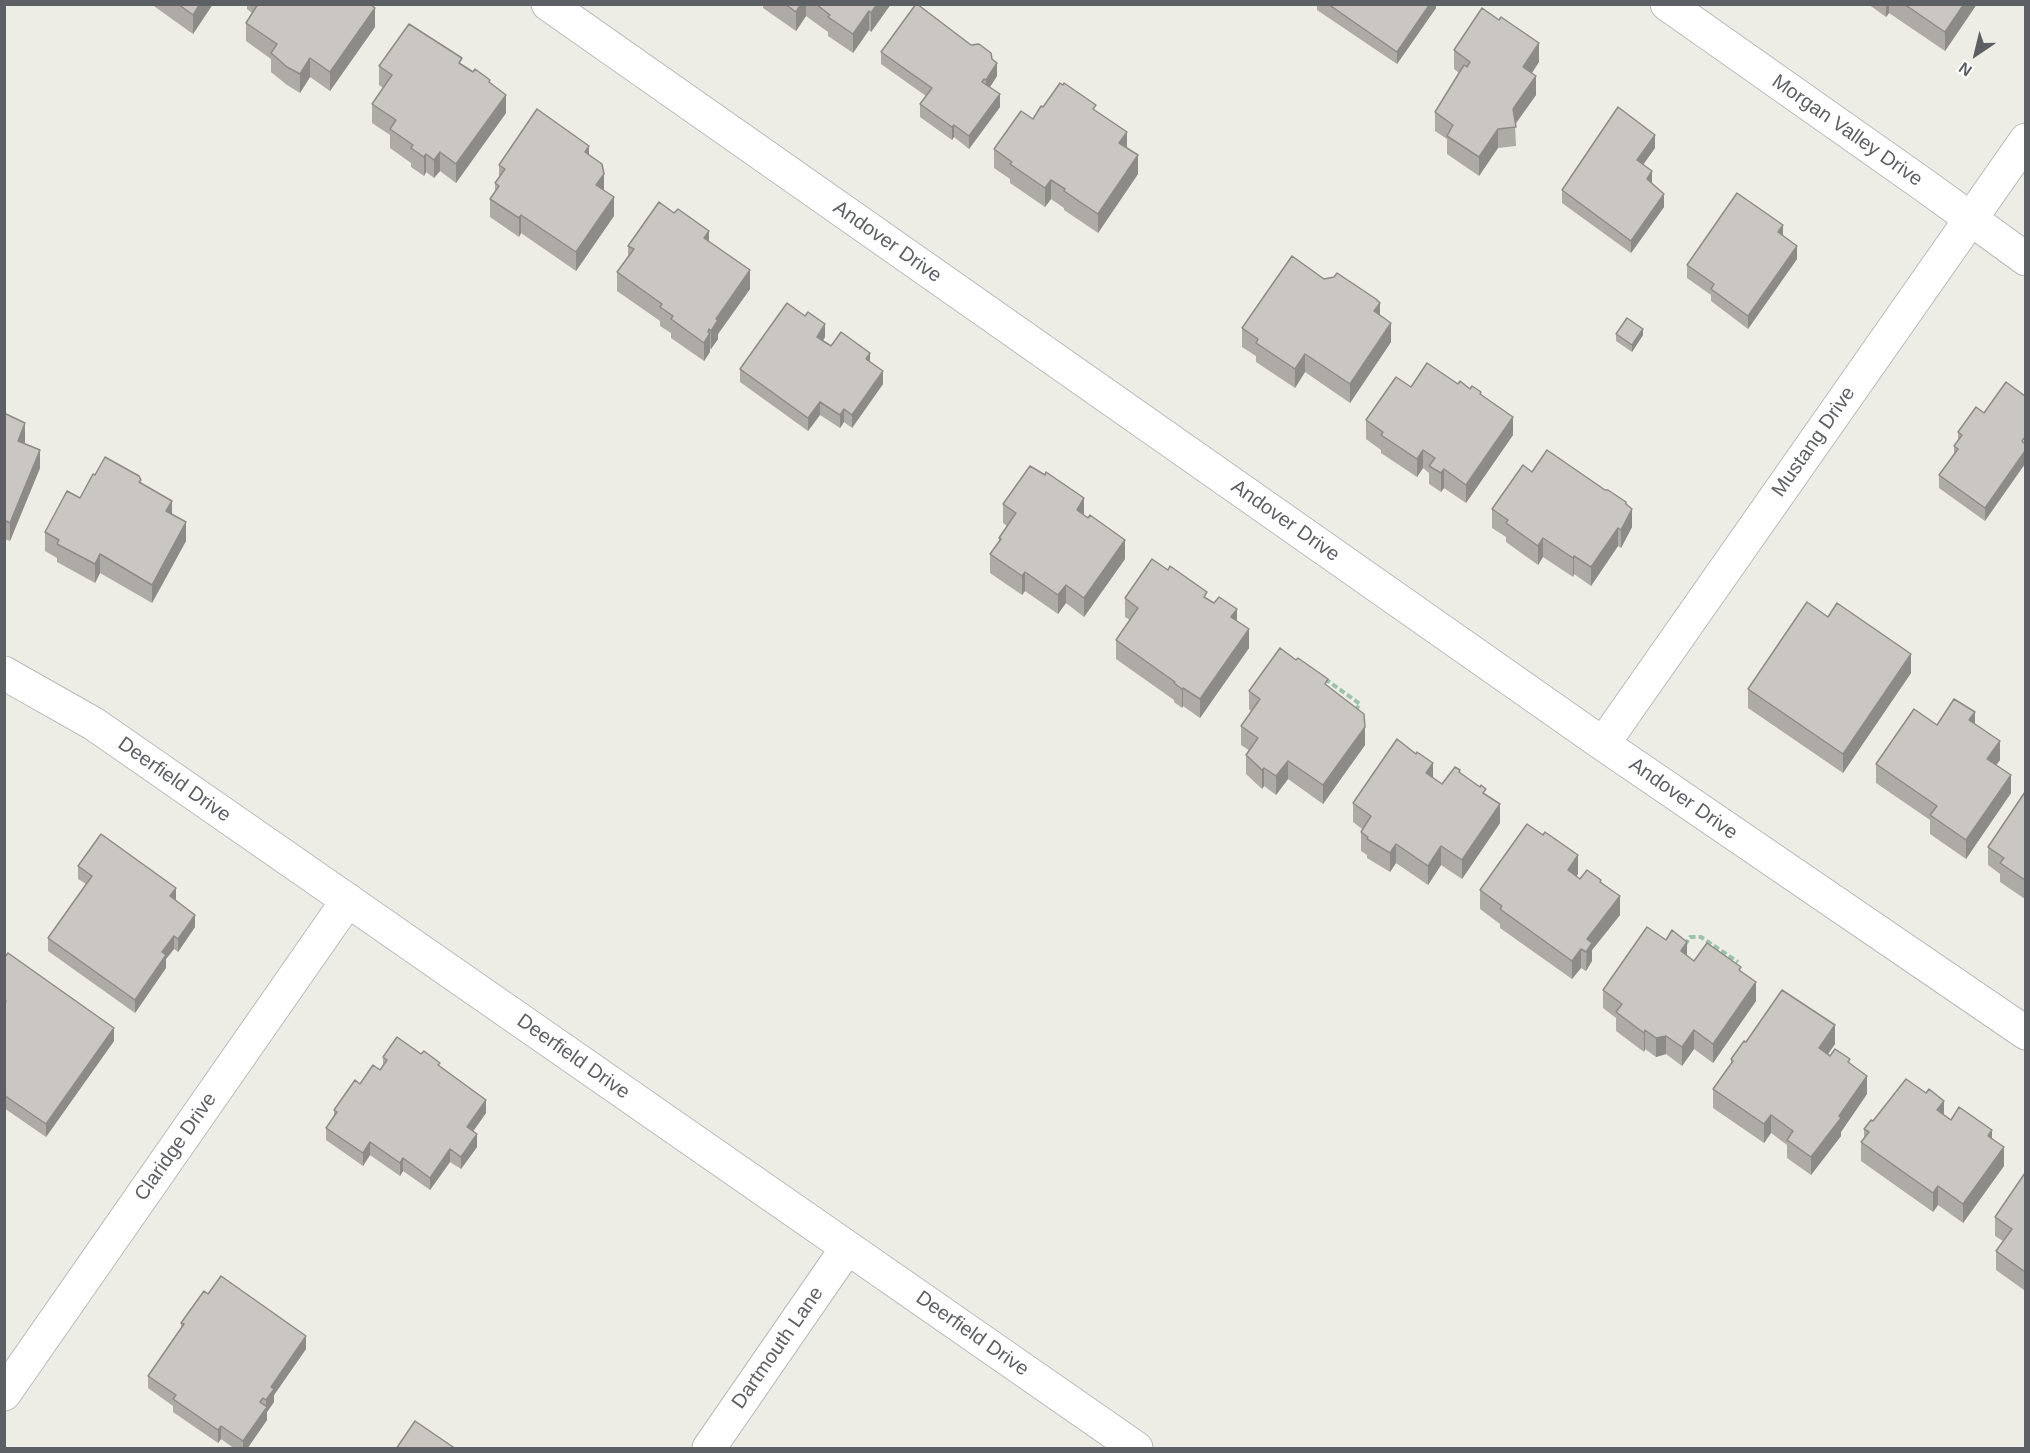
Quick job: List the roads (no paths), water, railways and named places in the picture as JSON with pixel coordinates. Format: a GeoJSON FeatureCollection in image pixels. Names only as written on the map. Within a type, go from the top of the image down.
{"type":"FeatureCollection","features":[{"type":"Feature","properties":{"kind":"street","name":"Andover Drive"},"geometry":{"type":"LineString","coordinates":[[548,4],[1603,744],[2025,1033]]}},
{"type":"Feature","properties":{"kind":"street","name":"Morgan Valley Drive"},"geometry":{"type":"LineString","coordinates":[[1667,4],[2025,259]]}},
{"type":"Feature","properties":{"kind":"street","name":"Mustang Drive"},"geometry":{"type":"LineString","coordinates":[[1603,744],[2025,140]]}},
{"type":"Feature","properties":{"kind":"street","name":"Deerfield Drive"},"geometry":{"type":"LineString","coordinates":[[4,673],[94,724],[1136,1449]]}},
{"type":"Feature","properties":{"kind":"street","name":"Claridge Drive"},"geometry":{"type":"LineString","coordinates":[[4,1394],[348,900]]}},
{"type":"Feature","properties":{"kind":"street","name":"Dartmouth Lane"},"geometry":{"type":"LineString","coordinates":[[710,1449],[848,1248]]}}]}
